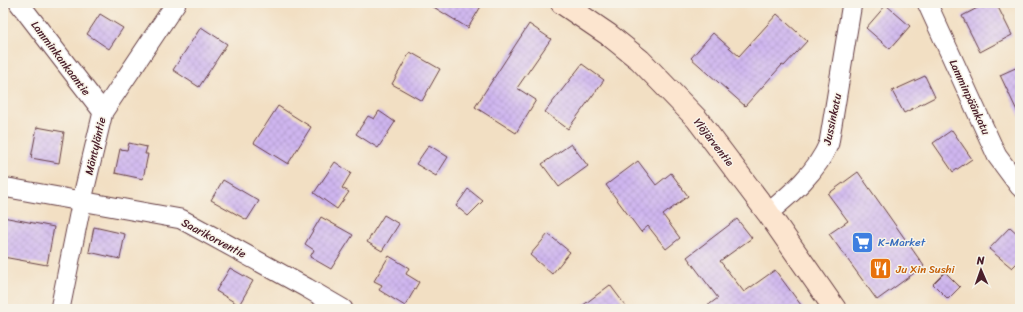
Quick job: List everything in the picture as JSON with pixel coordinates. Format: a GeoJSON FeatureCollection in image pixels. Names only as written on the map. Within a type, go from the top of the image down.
{"type":"FeatureCollection","features":[{"type":"Feature","properties":{"kind":"main road","name":"Ylöjärventie"},"geometry":{"type":"LineString","coordinates":[[562,3],[609,35],[645,65],[697,119],[768,213],[835,309]]}},
{"type":"Feature","properties":{"kind":"street","name":"Lamminkankaantie"},"geometry":{"type":"LineString","coordinates":[[19,3],[103,112]]}},
{"type":"Feature","properties":{"kind":"street","name":"Mäntyläntie"},"geometry":{"type":"LineString","coordinates":[[60,309],[82,200],[103,112],[176,3]]}},
{"type":"Feature","properties":{"kind":"street","name":"Jussinkatu"},"geometry":{"type":"LineString","coordinates":[[768,213],[793,193],[820,159],[829,143],[852,3]]}},
{"type":"Feature","properties":{"kind":"street","name":"Lamminpäänkatu"},"geometry":{"type":"LineString","coordinates":[[927,3],[997,156],[1020,187]]}},
{"type":"Feature","properties":{"kind":"street","name":"Saarikorventie"},"geometry":{"type":"LineString","coordinates":[[3,187],[82,200],[181,220],[301,284],[343,309]]}},
{"type":"Feature","properties":{"kind":"building"},"geometry":{"type":"Polygon","coordinates":[[[427,3],[483,3],[468,28],[427,3]]]}},
{"type":"Feature","properties":{"kind":"building"},"geometry":{"type":"Polygon","coordinates":[[[987,3],[996,3],[1012,35],[980,52],[962,16],[987,3]]]}},
{"type":"Feature","properties":{"kind":"building"},"geometry":{"type":"Polygon","coordinates":[[[886,5],[910,26],[890,49],[866,28],[886,5]]]}},
{"type":"Feature","properties":{"kind":"building"},"geometry":{"type":"Polygon","coordinates":[[[100,14],[123,28],[109,49],[87,34],[100,14]]]}},
{"type":"Feature","properties":{"kind":"building"},"geometry":{"type":"Polygon","coordinates":[[[777,14],[807,41],[784,66],[782,65],[745,106],[691,58],[713,33],[739,56],[777,14]]]}},
{"type":"Feature","properties":{"kind":"building"},"geometry":{"type":"Polygon","coordinates":[[[529,24],[551,39],[517,88],[536,100],[516,133],[475,107],[529,24]]]}},
{"type":"Feature","properties":{"kind":"building"},"geometry":{"type":"Polygon","coordinates":[[[201,27],[227,44],[199,87],[173,70],[201,27]]]}},
{"type":"Feature","properties":{"kind":"building"},"geometry":{"type":"Polygon","coordinates":[[[410,52],[440,69],[422,101],[392,84],[410,52]]]}},
{"type":"Feature","properties":{"kind":"building"},"geometry":{"type":"Polygon","coordinates":[[[582,64],[604,80],[568,129],[545,112],[582,64]]]}},
{"type":"Feature","properties":{"kind":"building"},"geometry":{"type":"Polygon","coordinates":[[[1020,66],[1020,117],[1000,75],[1020,66]]]}},
{"type":"Feature","properties":{"kind":"building"},"geometry":{"type":"Polygon","coordinates":[[[925,76],[935,97],[904,113],[892,91],[925,76]]]}},
{"type":"Feature","properties":{"kind":"building"},"geometry":{"type":"Polygon","coordinates":[[[278,106],[311,127],[288,164],[254,143],[278,106]]]}},
{"type":"Feature","properties":{"kind":"building"},"geometry":{"type":"Polygon","coordinates":[[[379,111],[395,122],[378,148],[356,134],[368,116],[374,119],[379,111]]]}},
{"type":"Feature","properties":{"kind":"building"},"geometry":{"type":"Polygon","coordinates":[[[37,127],[64,132],[59,163],[31,158],[37,127]]]}},
{"type":"Feature","properties":{"kind":"building"},"geometry":{"type":"Polygon","coordinates":[[[952,130],[972,159],[953,172],[933,143],[952,130]]]}},
{"type":"Feature","properties":{"kind":"building"},"geometry":{"type":"Polygon","coordinates":[[[129,143],[147,147],[145,154],[148,154],[143,179],[115,173],[120,149],[127,150],[129,143]]]}},
{"type":"Feature","properties":{"kind":"building"},"geometry":{"type":"Polygon","coordinates":[[[571,144],[588,166],[559,187],[542,164],[571,144]]]}},
{"type":"Feature","properties":{"kind":"building"},"geometry":{"type":"Polygon","coordinates":[[[429,145],[448,157],[436,176],[416,164],[429,145]]]}},
{"type":"Feature","properties":{"kind":"building"},"geometry":{"type":"Polygon","coordinates":[[[638,161],[656,185],[671,173],[688,196],[663,215],[680,238],[666,249],[648,226],[641,232],[606,185],[638,161]]]}},
{"type":"Feature","properties":{"kind":"building"},"geometry":{"type":"Polygon","coordinates":[[[335,162],[351,173],[342,188],[349,192],[337,209],[314,193],[335,162]]]}},
{"type":"Feature","properties":{"kind":"building"},"geometry":{"type":"Polygon","coordinates":[[[858,172],[924,266],[877,300],[829,234],[848,221],[828,194],[858,172]]]}},
{"type":"Feature","properties":{"kind":"building"},"geometry":{"type":"Polygon","coordinates":[[[223,180],[259,201],[247,220],[211,200],[223,180]]]}},
{"type":"Feature","properties":{"kind":"building"},"geometry":{"type":"Polygon","coordinates":[[[468,189],[483,201],[468,216],[456,206],[468,189]]]}},
{"type":"Feature","properties":{"kind":"building"},"geometry":{"type":"Polygon","coordinates":[[[384,215],[399,224],[382,251],[367,242],[384,215]]]}},
{"type":"Feature","properties":{"kind":"building"},"geometry":{"type":"Polygon","coordinates":[[[3,217],[54,227],[47,265],[3,257],[3,217]]]}},
{"type":"Feature","properties":{"kind":"building"},"geometry":{"type":"Polygon","coordinates":[[[321,217],[353,235],[331,269],[310,257],[314,250],[305,244],[321,217]]]}},
{"type":"Feature","properties":{"kind":"building"},"geometry":{"type":"Polygon","coordinates":[[[737,219],[752,238],[720,261],[744,292],[775,270],[804,309],[703,309],[718,298],[687,257],[737,219]]]}},
{"type":"Feature","properties":{"kind":"building"},"geometry":{"type":"Polygon","coordinates":[[[94,227],[125,234],[120,259],[89,252],[94,227]]]}},
{"type":"Feature","properties":{"kind":"building"},"geometry":{"type":"Polygon","coordinates":[[[1010,227],[1020,236],[1020,260],[1012,268],[989,249],[1010,227]]]}},
{"type":"Feature","properties":{"kind":"building"},"geometry":{"type":"Polygon","coordinates":[[[548,234],[570,252],[552,274],[530,255],[548,234]]]}},
{"type":"Feature","properties":{"kind":"building"},"geometry":{"type":"Polygon","coordinates":[[[389,256],[409,268],[406,274],[419,282],[405,306],[379,290],[382,285],[374,281],[389,256]]]}},
{"type":"Feature","properties":{"kind":"building"},"geometry":{"type":"Polygon","coordinates":[[[230,268],[253,281],[239,305],[216,291],[230,268]]]}},
{"type":"Feature","properties":{"kind":"building"},"geometry":{"type":"Polygon","coordinates":[[[945,272],[960,287],[948,299],[933,284],[945,272]]]}},
{"type":"Feature","properties":{"kind":"building"},"geometry":{"type":"Polygon","coordinates":[[[610,285],[628,309],[578,309],[610,285]]]}},
{"type":"Feature","properties":{"kind":"place","name":"K-Market"},"geometry":{"type":"Point","coordinates":[863,242]}},
{"type":"Feature","properties":{"kind":"place","name":"Ju Xin Sushi"},"geometry":{"type":"Point","coordinates":[881,269]}}]}
